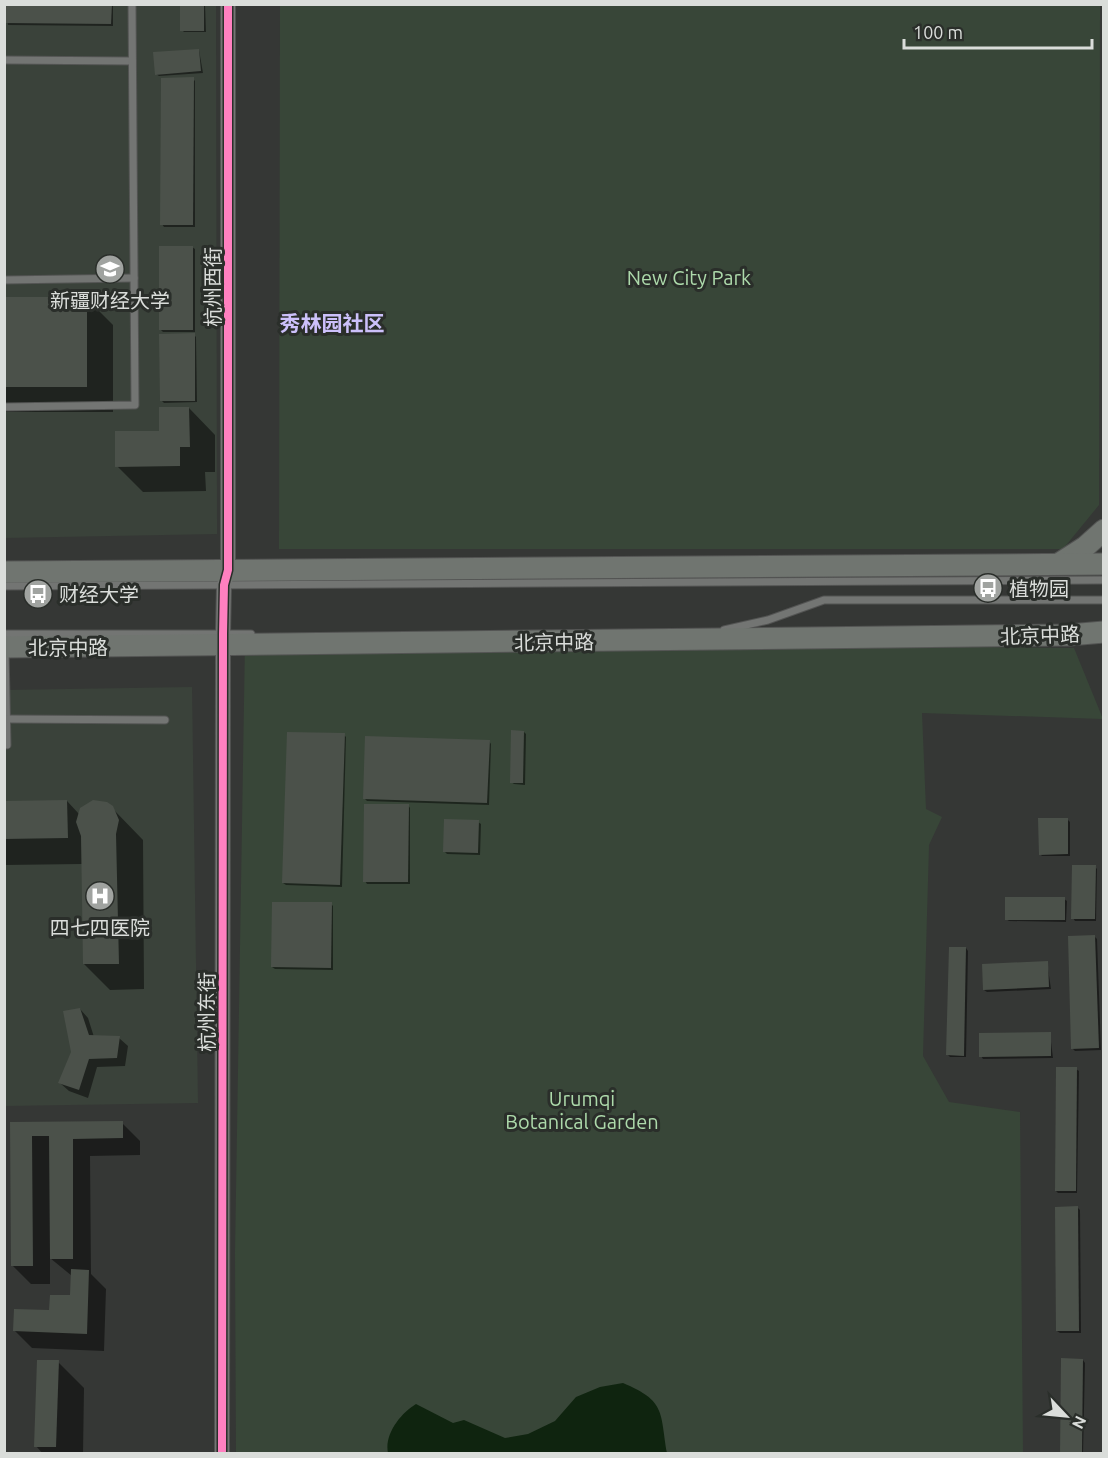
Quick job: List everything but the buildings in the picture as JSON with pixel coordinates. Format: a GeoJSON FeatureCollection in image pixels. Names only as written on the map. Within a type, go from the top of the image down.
{"type":"FeatureCollection","features":[{"type":"Feature","properties":{"kind":"main road"},"geometry":{"type":"LineString","coordinates":[[1060,563],[1085,548],[1104,530]]}},
{"type":"Feature","properties":{"kind":"main road"},"geometry":{"type":"LineString","coordinates":[[4,572],[226,578],[1104,564]]}},
{"type":"Feature","properties":{"kind":"main road","name":"北京中路"},"geometry":{"type":"LineString","coordinates":[[5,647],[223,640],[1069,635],[1104,632]]}},
{"type":"Feature","properties":{"kind":"street","name":"杭州西街"},"geometry":{"type":"LineString","coordinates":[[226,578],[228,4]]}},
{"type":"Feature","properties":{"kind":"street","name":"杭州东街"},"geometry":{"type":"LineString","coordinates":[[222,1454],[223,640],[226,578]]}},
{"type":"Feature","properties":{"kind":"lane"},"geometry":{"type":"LineString","coordinates":[[4,407],[135,405],[132,4]]}},
{"type":"Feature","properties":{"kind":"lane"},"geometry":{"type":"LineString","coordinates":[[4,60],[132,61]]}},
{"type":"Feature","properties":{"kind":"lane"},"geometry":{"type":"LineString","coordinates":[[4,280],[134,278]]}},
{"type":"Feature","properties":{"kind":"lane"},"geometry":{"type":"LineString","coordinates":[[4,586],[226,578],[1104,580]]}},
{"type":"Feature","properties":{"kind":"lane"},"geometry":{"type":"LineString","coordinates":[[458,633],[720,631],[768,620],[824,600],[1104,600]]}},
{"type":"Feature","properties":{"kind":"lane"},"geometry":{"type":"LineString","coordinates":[[4,634],[223,640],[258,634]]}},
{"type":"Feature","properties":{"kind":"lane"},"geometry":{"type":"LineString","coordinates":[[5,647],[7,745]]}},
{"type":"Feature","properties":{"kind":"lane"},"geometry":{"type":"LineString","coordinates":[[7,719],[165,720]]}},
{"type":"Feature","properties":{"kind":"shaded area","name":"新疆财经大学"},"geometry":{"type":"Polygon","coordinates":[[[4,5],[216,5],[217,534],[5,538],[4,5]]]}},
{"type":"Feature","properties":{"kind":"shaded area","name":"四七四医院"},"geometry":{"type":"Polygon","coordinates":[[[192,687],[198,1103],[5,1106],[4,690],[192,687]]]}},
{"type":"Feature","properties":{"kind":"shaded area"},"geometry":{"type":"Polygon","coordinates":[[[623,1383],[637,1389],[654,1402],[661,1418],[667,1453],[388,1453],[387,1446],[395,1425],[416,1404],[453,1423],[464,1420],[505,1438],[528,1434],[555,1421],[576,1397],[600,1387],[623,1383]]]}},
{"type":"Feature","properties":{"kind":"green space","name":"New City Park"},"geometry":{"type":"Polygon","coordinates":[[[280,5],[1100,5],[1099,505],[1063,549],[279,549],[280,5]]]}},
{"type":"Feature","properties":{"kind":"green space","name":"Urumqi Botanical Garden"},"geometry":{"type":"Polygon","coordinates":[[[245,641],[1074,648],[1103,719],[922,713],[926,809],[942,817],[929,845],[923,1056],[949,1102],[1020,1112],[1023,1453],[236,1454],[235,1253],[245,641]]]}},
{"type":"Feature","properties":{"kind":"cycle path"},"geometry":{"type":"LineString","coordinates":[[222,1454],[223,634],[224,585],[228,570],[228,4]]}},
{"type":"Feature","properties":{"kind":"place","name":"新疆财经大学"},"geometry":{"type":"Point","coordinates":[110,269]}},
{"type":"Feature","properties":{"kind":"place","name":"植物园"},"geometry":{"type":"Point","coordinates":[988,588]}},
{"type":"Feature","properties":{"kind":"place","name":"财经大学"},"geometry":{"type":"Point","coordinates":[38,594]}},
{"type":"Feature","properties":{"kind":"place","name":"四七四医院"},"geometry":{"type":"Point","coordinates":[100,896]}},
{"type":"Feature","properties":{"kind":"district","name":"秀林园社区"},"geometry":{"type":"Point","coordinates":[332,323]}}]}
